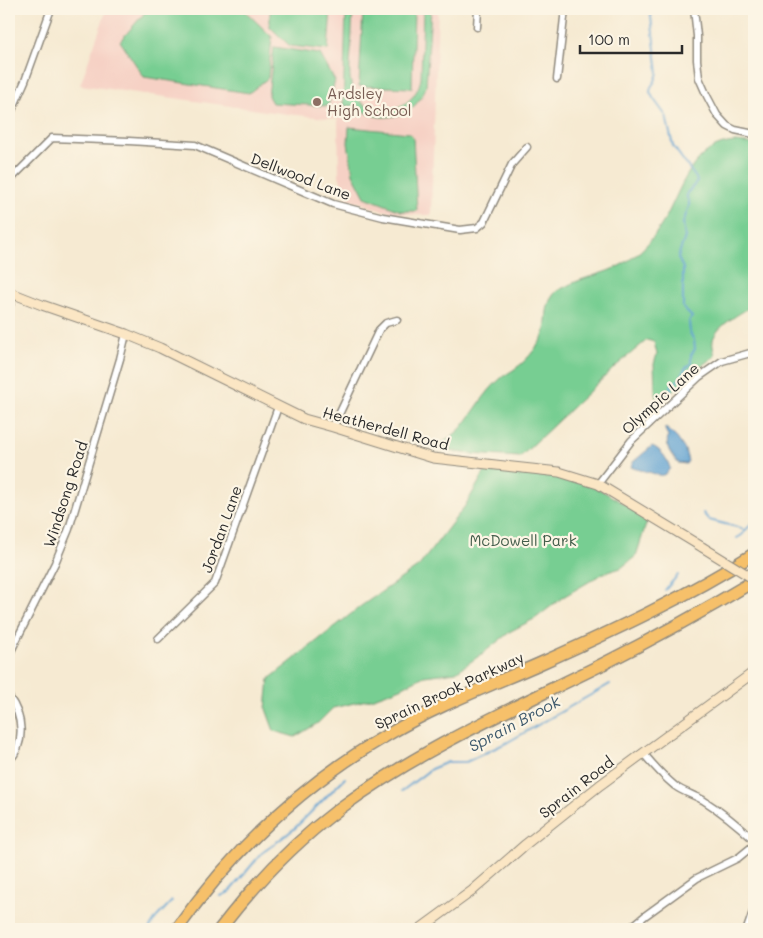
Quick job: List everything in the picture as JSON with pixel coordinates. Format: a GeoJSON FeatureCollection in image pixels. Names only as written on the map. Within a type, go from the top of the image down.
{"type":"FeatureCollection","features":[{"type":"Feature","properties":{"kind":"highway","name":"Sprain Brook Parkway"},"geometry":{"type":"LineString","coordinates":[[176,929],[216,877],[250,840],[326,774],[368,746],[434,710],[641,617],[686,594],[754,554]]}},
{"type":"Feature","properties":{"kind":"highway"},"geometry":{"type":"LineString","coordinates":[[220,929],[253,889],[300,842],[338,810],[379,781],[466,731],[654,638],[754,580]]}},
{"type":"Feature","properties":{"kind":"street"},"geometry":{"type":"LineString","coordinates":[[9,117],[25,81],[51,9]]}},
{"type":"Feature","properties":{"kind":"street"},"geometry":{"type":"LineString","coordinates":[[478,9],[478,26]]}},
{"type":"Feature","properties":{"kind":"street"},"geometry":{"type":"LineString","coordinates":[[557,79],[565,9]]}},
{"type":"Feature","properties":{"kind":"street"},"geometry":{"type":"LineString","coordinates":[[694,9],[699,78],[707,96],[717,115],[727,126],[735,130],[754,134]]}},
{"type":"Feature","properties":{"kind":"street","name":"Dellwood Lane"},"geometry":{"type":"LineString","coordinates":[[9,181],[52,138],[195,146],[333,204],[383,217],[460,230],[477,228],[484,222],[512,164],[527,147]]}},
{"type":"Feature","properties":{"kind":"street"},"geometry":{"type":"LineString","coordinates":[[9,307],[11,293]]}},
{"type":"Feature","properties":{"kind":"street","name":"Heatherdell Road"},"geometry":{"type":"LineString","coordinates":[[11,293],[160,348],[304,419],[433,458],[559,472],[598,484],[754,580]]}},
{"type":"Feature","properties":{"kind":"street"},"geometry":{"type":"LineString","coordinates":[[334,427],[379,330],[386,323],[398,320]]}},
{"type":"Feature","properties":{"kind":"street","name":"Windsong Road"},"geometry":{"type":"LineString","coordinates":[[9,656],[55,563],[69,529],[126,334]]}},
{"type":"Feature","properties":{"kind":"street","name":"Olympic Lane"},"geometry":{"type":"LineString","coordinates":[[598,484],[631,441],[699,377],[722,361],[754,352]]}},
{"type":"Feature","properties":{"kind":"street","name":"Jordan Lane"},"geometry":{"type":"LineString","coordinates":[[158,639],[215,583],[278,407]]}},
{"type":"Feature","properties":{"kind":"street","name":"Sprain Road"},"geometry":{"type":"LineString","coordinates":[[420,929],[472,891],[526,844],[600,785],[754,672]]}},
{"type":"Feature","properties":{"kind":"street"},"geometry":{"type":"LineString","coordinates":[[9,697],[18,712],[21,734],[19,746],[9,761]]}},
{"type":"Feature","properties":{"kind":"street"},"geometry":{"type":"LineString","coordinates":[[643,753],[661,774],[677,788],[721,811],[754,840]]}},
{"type":"Feature","properties":{"kind":"street"},"geometry":{"type":"LineString","coordinates":[[629,929],[697,878],[738,858],[754,844]]}},
{"type":"Feature","properties":{"kind":"street"},"geometry":{"type":"LineString","coordinates":[[747,929],[754,909]]}},
{"type":"Feature","properties":{"kind":"shaded area","name":"Ardsley High School"},"geometry":{"type":"Polygon","coordinates":[[[107,9],[438,9],[431,215],[415,215],[380,210],[347,198],[339,176],[338,119],[287,114],[80,85],[107,9]]]}},
{"type":"Feature","properties":{"kind":"green space"},"geometry":{"type":"Polygon","coordinates":[[[148,9],[243,9],[272,37],[268,78],[249,93],[144,77],[120,41],[148,9]]]}},
{"type":"Feature","properties":{"kind":"green space"},"geometry":{"type":"Polygon","coordinates":[[[270,9],[331,9],[328,50],[290,46],[270,27],[270,9]]]}},
{"type":"Feature","properties":{"kind":"green space"},"geometry":{"type":"Polygon","coordinates":[[[346,9],[353,9],[351,85],[360,100],[369,107],[380,110],[401,106],[411,99],[418,89],[421,77],[423,9],[431,9],[426,87],[415,105],[405,113],[383,117],[369,114],[358,106],[343,106],[346,9]]]}},
{"type":"Feature","properties":{"kind":"green space"},"geometry":{"type":"Polygon","coordinates":[[[363,9],[414,9],[412,88],[359,86],[363,9]]]}},
{"type":"Feature","properties":{"kind":"green space"},"geometry":{"type":"Polygon","coordinates":[[[274,47],[320,54],[335,81],[328,106],[272,103],[268,96],[274,47]]]}},
{"type":"Feature","properties":{"kind":"green space"},"geometry":{"type":"Polygon","coordinates":[[[349,127],[409,133],[413,137],[417,211],[401,211],[365,197],[353,174],[348,143],[349,127]]]}},
{"type":"Feature","properties":{"kind":"green space"},"geometry":{"type":"Polygon","coordinates":[[[736,142],[754,144],[754,305],[730,320],[715,335],[713,346],[715,356],[659,403],[656,398],[655,389],[654,364],[657,354],[654,342],[647,340],[616,366],[520,457],[467,453],[436,448],[462,427],[495,384],[520,365],[533,352],[544,335],[548,305],[555,293],[571,284],[616,268],[637,254],[661,226],[683,182],[699,159],[721,145],[736,142]]]}},
{"type":"Feature","properties":{"kind":"green space","name":"McDowell Park"},"geometry":{"type":"Polygon","coordinates":[[[487,468],[567,477],[594,486],[648,518],[636,556],[621,568],[604,573],[563,597],[536,618],[511,631],[456,672],[424,676],[401,688],[371,699],[333,708],[318,723],[295,737],[274,731],[266,709],[269,679],[361,606],[419,566],[465,506],[487,468]]]}},
{"type":"Feature","properties":{"kind":"water"},"geometry":{"type":"Polygon","coordinates":[[[665,427],[677,438],[685,450],[688,461],[686,464],[678,463],[671,454],[665,427]]]}},
{"type":"Feature","properties":{"kind":"water"},"geometry":{"type":"Polygon","coordinates":[[[652,446],[661,452],[669,465],[670,468],[663,475],[631,467],[633,462],[652,446]]]}},
{"type":"Feature","properties":{"kind":"waterway"},"geometry":{"type":"LineString","coordinates":[[650,9],[658,73],[650,92],[666,116],[673,146],[697,182],[687,193],[689,206],[683,223],[685,237],[678,258],[683,268],[683,308],[692,317],[689,321],[690,333],[694,340],[695,349],[691,355],[691,364],[684,370],[681,378],[671,386],[671,391],[656,406]]}},
{"type":"Feature","properties":{"kind":"waterway"},"geometry":{"type":"LineString","coordinates":[[703,513],[709,520],[741,528],[745,531]]}},
{"type":"Feature","properties":{"kind":"waterway","name":"Sprain Brook"},"geometry":{"type":"LineString","coordinates":[[737,538],[742,535],[754,520]]}},
{"type":"Feature","properties":{"kind":"waterway","name":"Sprain Brook"},"geometry":{"type":"LineString","coordinates":[[665,590],[678,575]]}},
{"type":"Feature","properties":{"kind":"waterway","name":"Sprain Brook"},"geometry":{"type":"LineString","coordinates":[[402,791],[431,769],[448,762],[466,762],[508,742],[610,684]]}},
{"type":"Feature","properties":{"kind":"waterway","name":"Sprain Brook"},"geometry":{"type":"LineString","coordinates":[[221,896],[229,892],[262,853],[294,829],[345,778]]}},
{"type":"Feature","properties":{"kind":"waterway","name":"Sprain Brook"},"geometry":{"type":"LineString","coordinates":[[149,929],[156,918],[172,901]]}},
{"type":"Feature","properties":{"kind":"place","name":"Ardsley High School"},"geometry":{"type":"Point","coordinates":[317,102]}}]}
